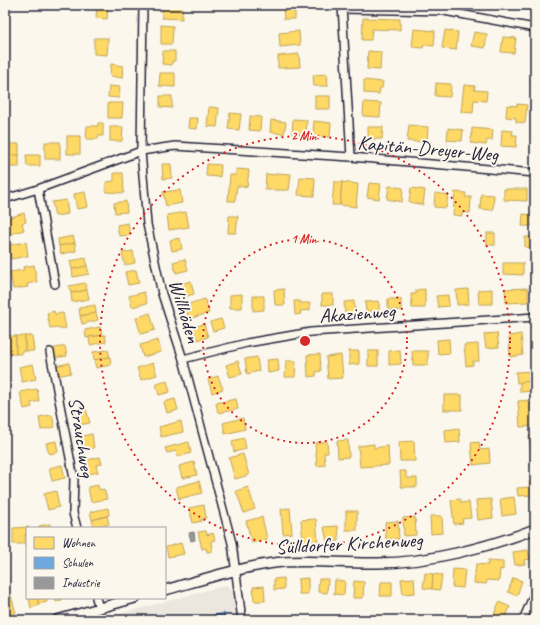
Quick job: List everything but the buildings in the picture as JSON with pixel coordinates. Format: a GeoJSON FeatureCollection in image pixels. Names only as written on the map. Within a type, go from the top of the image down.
{"type":"FeatureCollection","features":[{"type":"Feature","properties":{"kind":"street","name":"Willhöden"},"geometry":{"type":"LineString","coordinates":[[143,5],[141,151],[147,224],[162,294],[183,359],[232,543],[242,620]]}},
{"type":"Feature","properties":{"kind":"street"},"geometry":{"type":"LineString","coordinates":[[351,157],[342,7],[444,12],[535,28]]}},
{"type":"Feature","properties":{"kind":"street","name":"Kapitän-Dreyer-Weg"},"geometry":{"type":"LineString","coordinates":[[5,199],[38,189],[141,151],[175,146],[351,157],[535,172]]}},
{"type":"Feature","properties":{"kind":"street"},"geometry":{"type":"LineString","coordinates":[[38,189],[55,284]]}},
{"type":"Feature","properties":{"kind":"street","name":"Akazienweg"},"geometry":{"type":"LineString","coordinates":[[183,359],[247,343],[311,332],[535,317]]}},
{"type":"Feature","properties":{"kind":"street","name":"Strauchweg"},"geometry":{"type":"LineString","coordinates":[[50,352],[74,479],[73,513],[78,527]]}},
{"type":"Feature","properties":{"kind":"street","name":"Sülldorfer Kirchenweg"},"geometry":{"type":"LineString","coordinates":[[166,590],[236,570],[274,563],[304,561],[377,563],[408,561],[475,547],[514,537],[535,529]]}},
{"type":"Feature","properties":{"kind":"street"},"geometry":{"type":"LineString","coordinates":[[523,620],[535,592]]}},
{"type":"Feature","properties":{"kind":"street"},"geometry":{"type":"LineString","coordinates":[[96,599],[99,608]]}},
{"type":"Feature","properties":{"kind":"street"},"geometry":{"type":"LineString","coordinates":[[57,620],[131,599]]}},
{"type":"Feature","properties":{"kind":"shaded area"},"geometry":{"type":"Polygon","coordinates":[[[226,585],[234,592],[237,620],[98,620],[226,585]]]}}]}
